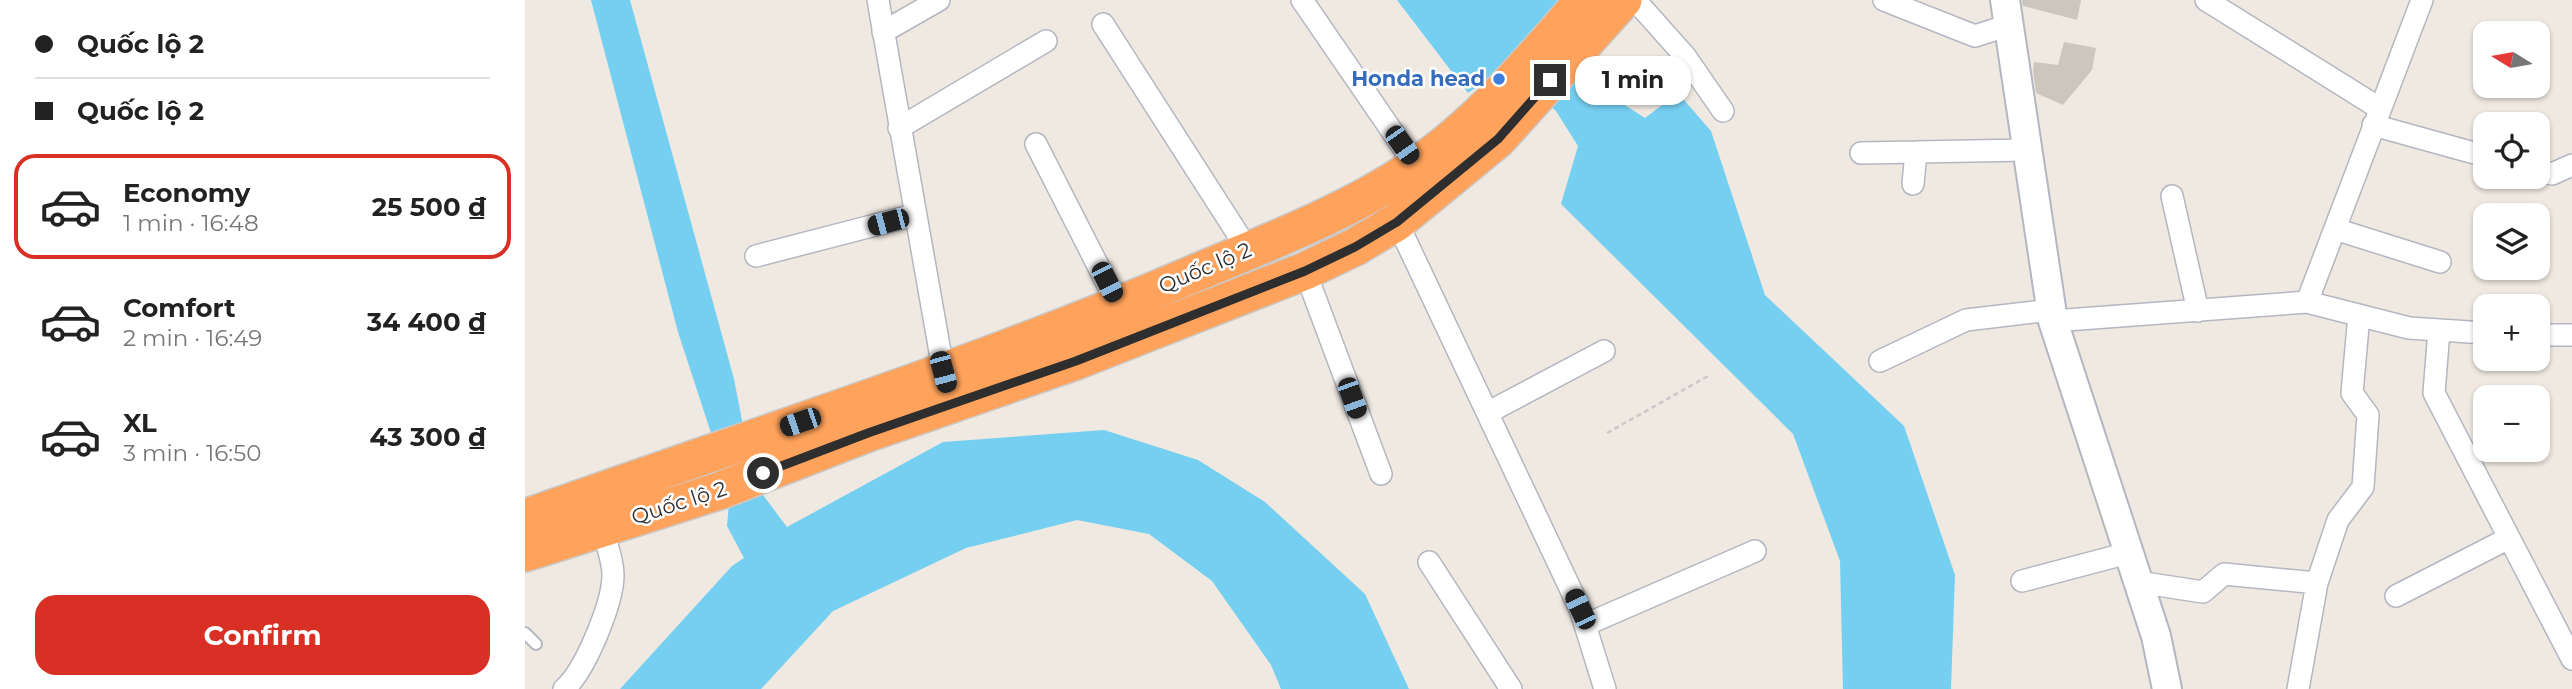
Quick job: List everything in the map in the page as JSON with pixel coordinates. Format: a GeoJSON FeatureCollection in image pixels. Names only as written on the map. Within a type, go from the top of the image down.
{"type":"FeatureCollection","features":[{"type":"Feature","properties":{"kind":"highway","name":"Quốc lộ 2"},"geometry":{"type":"LineString","coordinates":[[525,553],[719,491],[763,473],[1118,305],[1359,202],[1416,166],[1474,118],[1531,62],[1584,0]]}},
{"type":"Feature","properties":{"kind":"highway","name":"Quốc lộ 2"},"geometry":{"type":"LineString","coordinates":[[525,518],[752,438],[947,388],[1076,361],[1305,271],[1355,247],[1397,222],[1498,139],[1626,1]]}},
{"type":"Feature","properties":{"kind":"street"},"geometry":{"type":"LineString","coordinates":[[878,0],[914,215],[947,388]]}},
{"type":"Feature","properties":{"kind":"street"},"geometry":{"type":"LineString","coordinates":[[883,32],[939,0]]}},
{"type":"Feature","properties":{"kind":"street"},"geometry":{"type":"LineString","coordinates":[[1302,0],[1416,166]]}},
{"type":"Feature","properties":{"kind":"street"},"geometry":{"type":"LineString","coordinates":[[1884,0],[1975,36],[2007,12],[2052,316],[2155,636],[2167,689]]}},
{"type":"Feature","properties":{"kind":"street"},"geometry":{"type":"LineString","coordinates":[[2206,0],[2376,117],[2473,152]]}},
{"type":"Feature","properties":{"kind":"street"},"geometry":{"type":"LineString","coordinates":[[2307,302],[2421,0]]}},
{"type":"Feature","properties":{"kind":"street"},"geometry":{"type":"LineString","coordinates":[[1626,1],[1685,56],[1723,111]]}},
{"type":"Feature","properties":{"kind":"street"},"geometry":{"type":"LineString","coordinates":[[1103,24],[1248,250]]}},
{"type":"Feature","properties":{"kind":"street"},"geometry":{"type":"LineString","coordinates":[[899,128],[1046,41]]}},
{"type":"Feature","properties":{"kind":"street"},"geometry":{"type":"LineString","coordinates":[[1036,144],[1118,305]]}},
{"type":"Feature","properties":{"kind":"street"},"geometry":{"type":"LineString","coordinates":[[1861,153],[2027,149]]}},
{"type":"Feature","properties":{"kind":"street"},"geometry":{"type":"LineString","coordinates":[[1913,184],[1916,152]]}},
{"type":"Feature","properties":{"kind":"street"},"geometry":{"type":"LineString","coordinates":[[2550,173],[2572,165]]}},
{"type":"Feature","properties":{"kind":"street"},"geometry":{"type":"LineString","coordinates":[[2172,196],[2198,310]]}},
{"type":"Feature","properties":{"kind":"street"},"geometry":{"type":"LineString","coordinates":[[756,256],[914,215]]}},
{"type":"Feature","properties":{"kind":"street"},"geometry":{"type":"LineString","coordinates":[[1397,222],[1489,412],[1585,625],[1605,689]]}},
{"type":"Feature","properties":{"kind":"street"},"geometry":{"type":"LineString","coordinates":[[2335,229],[2439,262]]}},
{"type":"Feature","properties":{"kind":"street"},"geometry":{"type":"LineString","coordinates":[[1305,271],[1381,474]]}},
{"type":"Feature","properties":{"kind":"street"},"geometry":{"type":"LineString","coordinates":[[1879,361],[1966,320],[2198,310],[2307,302],[2409,328],[2473,332]]}},
{"type":"Feature","properties":{"kind":"street"},"geometry":{"type":"LineString","coordinates":[[2298,689],[2317,583],[2338,520],[2363,487],[2368,415],[2352,393],[2359,315]]}},
{"type":"Feature","properties":{"kind":"street"},"geometry":{"type":"LineString","coordinates":[[2438,330],[2434,393],[2572,659]]}},
{"type":"Feature","properties":{"kind":"street"},"geometry":{"type":"LineString","coordinates":[[2550,335],[2572,335]]}},
{"type":"Feature","properties":{"kind":"street"},"geometry":{"type":"LineString","coordinates":[[1489,412],[1604,351]]}},
{"type":"Feature","properties":{"kind":"street"},"geometry":{"type":"LineString","coordinates":[[564,689],[580,673],[613,578],[602,527]]}},
{"type":"Feature","properties":{"kind":"street"},"geometry":{"type":"LineString","coordinates":[[2396,596],[2509,538]]}},
{"type":"Feature","properties":{"kind":"street"},"geometry":{"type":"LineString","coordinates":[[1585,625],[1755,551]]}},
{"type":"Feature","properties":{"kind":"street"},"geometry":{"type":"LineString","coordinates":[[2022,581],[2128,553]]}},
{"type":"Feature","properties":{"kind":"street"},"geometry":{"type":"LineString","coordinates":[[1429,562],[1511,689]]}},
{"type":"Feature","properties":{"kind":"street"},"geometry":{"type":"LineString","coordinates":[[2138,582],[2203,592],[2224,575],[2317,583]]}},
{"type":"Feature","properties":{"kind":"lane"},"geometry":{"type":"LineString","coordinates":[[525,633],[536,644]]}},
{"type":"Feature","properties":{"kind":"path"},"geometry":{"type":"LineString","coordinates":[[1607,433],[1708,376]]}},
{"type":"Feature","properties":{"kind":"water"},"geometry":{"type":"Polygon","coordinates":[[[591,0],[630,0],[734,379],[754,483],[787,527],[943,442],[1104,430],[1198,460],[1265,502],[1365,594],[1409,689],[1281,689],[1271,665],[1212,581],[1149,534],[1077,520],[966,548],[833,611],[761,689],[620,689],[732,566],[744,558],[727,526],[730,491],[678,332],[591,0]]]}},
{"type":"Feature","properties":{"kind":"water"},"geometry":{"type":"Polygon","coordinates":[[[1397,0],[1564,0],[1542,35],[1587,81],[1645,118],[1678,93],[1711,131],[1765,295],[1904,426],[1955,575],[1951,689],[1843,689],[1840,561],[1793,434],[1561,204],[1578,146],[1556,111],[1507,67],[1468,93],[1397,0]]]}},
{"type":"Feature","properties":{"kind":"building"},"geometry":{"type":"Polygon","coordinates":[[[2022,0],[2081,0],[2077,20],[2023,6],[2022,0]]]}},
{"type":"Feature","properties":{"kind":"building"},"geometry":{"type":"Polygon","coordinates":[[[2064,42],[2096,48],[2092,70],[2063,105],[2036,93],[2033,71],[2034,62],[2058,65],[2064,42]]]}},
{"type":"Feature","properties":{"kind":"place","name":"Honda head"},"geometry":{"type":"Point","coordinates":[1499,79]}},
{"type":"Feature","properties":{"kind":"route"},"geometry":{"type":"LineString","coordinates":[[763,473],[868,433],[1076,361],[1305,271],[1355,247],[1397,222],[1498,139],[1550,80]]}}]}
